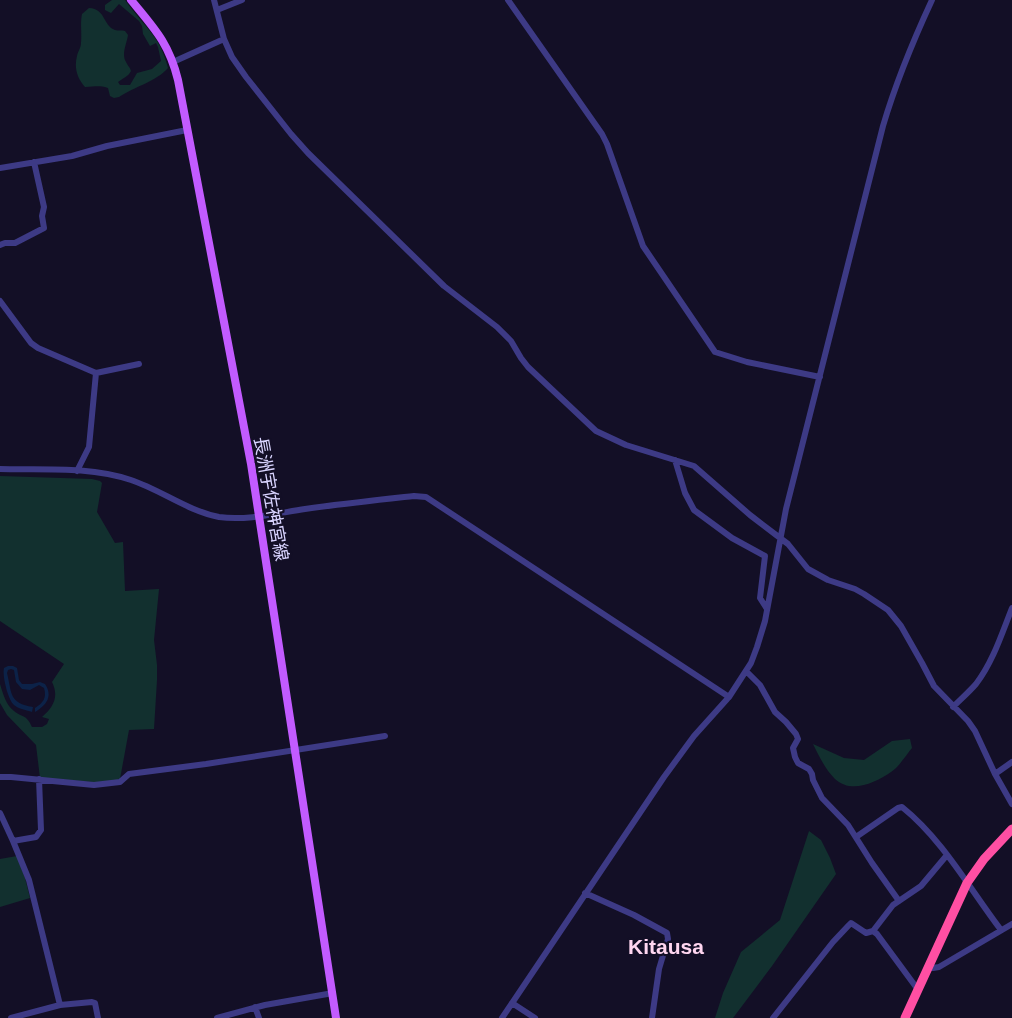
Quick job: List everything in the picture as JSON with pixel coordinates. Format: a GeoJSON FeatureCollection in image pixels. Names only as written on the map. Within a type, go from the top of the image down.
{"type":"FeatureCollection","features":[{"type":"Feature","properties":{"kind":"highway"},"geometry":{"type":"LineString","coordinates":[[905,1018],[968,883],[984,859],[1012,829]]}},
{"type":"Feature","properties":{"kind":"main road","name":"長洲宇佐神宮線"},"geometry":{"type":"LineString","coordinates":[[131,0],[159,33],[167,48],[173,62],[187,130],[260,516],[336,1018]]}},
{"type":"Feature","properties":{"kind":"street"},"geometry":{"type":"LineString","coordinates":[[214,0],[224,39],[239,69],[297,142],[444,286],[497,327],[511,341],[528,367],[584,421],[596,431],[617,441],[689,463],[698,468],[750,515],[788,544],[808,569],[828,580],[855,589],[893,615],[934,686],[975,731],[1012,804]]}},
{"type":"Feature","properties":{"kind":"street"},"geometry":{"type":"LineString","coordinates":[[217,10],[242,0]]}},
{"type":"Feature","properties":{"kind":"street"},"geometry":{"type":"LineString","coordinates":[[508,0],[602,134],[642,246],[716,352],[747,362],[820,377]]}},
{"type":"Feature","properties":{"kind":"street"},"geometry":{"type":"LineString","coordinates":[[501,1018],[682,751],[729,697],[746,671],[760,641],[795,471],[889,106],[912,42],[932,0]]}},
{"type":"Feature","properties":{"kind":"street"},"geometry":{"type":"LineString","coordinates":[[173,62],[224,39]]}},
{"type":"Feature","properties":{"kind":"street"},"geometry":{"type":"LineString","coordinates":[[0,168],[72,156],[115,144],[187,130]]}},
{"type":"Feature","properties":{"kind":"street"},"geometry":{"type":"LineString","coordinates":[[0,245],[15,243],[44,228],[42,216],[44,207],[34,162]]}},
{"type":"Feature","properties":{"kind":"street"},"geometry":{"type":"LineString","coordinates":[[0,301],[31,344],[38,348],[96,373],[139,364]]}},
{"type":"Feature","properties":{"kind":"street"},"geometry":{"type":"LineString","coordinates":[[77,471],[89,443],[96,373]]}},
{"type":"Feature","properties":{"kind":"street"},"geometry":{"type":"LineString","coordinates":[[675,459],[685,493],[694,510],[732,538],[765,556],[760,598],[767,609]]}},
{"type":"Feature","properties":{"kind":"street"},"geometry":{"type":"LineString","coordinates":[[0,469],[100,473],[129,479],[191,508],[212,515],[239,518],[414,496],[426,497],[729,697]]}},
{"type":"Feature","properties":{"kind":"street"},"geometry":{"type":"LineString","coordinates":[[953,707],[981,677],[1012,608]]}},
{"type":"Feature","properties":{"kind":"street"},"geometry":{"type":"LineString","coordinates":[[746,671],[760,685],[775,712],[796,734],[798,740],[793,748],[798,762],[809,769],[822,798],[848,825],[899,901]]}},
{"type":"Feature","properties":{"kind":"street"},"geometry":{"type":"LineString","coordinates":[[0,777],[99,784],[120,782],[129,774],[385,736]]}},
{"type":"Feature","properties":{"kind":"street"},"geometry":{"type":"LineString","coordinates":[[995,774],[1012,762]]}},
{"type":"Feature","properties":{"kind":"street"},"geometry":{"type":"LineString","coordinates":[[13,841],[36,837],[41,830],[39,779]]}},
{"type":"Feature","properties":{"kind":"street"},"geometry":{"type":"LineString","coordinates":[[856,837],[902,807],[922,825],[947,855],[1001,930]]}},
{"type":"Feature","properties":{"kind":"street"},"geometry":{"type":"LineString","coordinates":[[0,813],[29,880],[60,1005]]}},
{"type":"Feature","properties":{"kind":"street"},"geometry":{"type":"LineString","coordinates":[[773,1018],[833,942],[851,923],[866,933],[873,931],[890,908],[921,886],[947,855]]}},
{"type":"Feature","properties":{"kind":"street"},"geometry":{"type":"LineString","coordinates":[[585,894],[634,915],[666,933],[668,939],[659,969],[652,1018]]}},
{"type":"Feature","properties":{"kind":"street"},"geometry":{"type":"LineString","coordinates":[[929,967],[939,967],[1012,924]]}},
{"type":"Feature","properties":{"kind":"street"},"geometry":{"type":"LineString","coordinates":[[873,931],[919,988]]}},
{"type":"Feature","properties":{"kind":"street"},"geometry":{"type":"LineString","coordinates":[[218,1018],[255,1007],[333,993]]}},
{"type":"Feature","properties":{"kind":"street"},"geometry":{"type":"LineString","coordinates":[[11,1018],[60,1005],[94,1002],[98,1018]]}},
{"type":"Feature","properties":{"kind":"street"},"geometry":{"type":"LineString","coordinates":[[512,1003],[535,1018]]}},
{"type":"Feature","properties":{"kind":"street"},"geometry":{"type":"LineString","coordinates":[[255,1007],[260,1018]]}},
{"type":"Feature","properties":{"kind":"green space"},"geometry":{"type":"Polygon","coordinates":[[[112,0],[125,0],[156,39],[168,68],[152,80],[114,98],[110,96],[108,88],[85,87],[77,73],[76,60],[81,45],[82,14],[89,8],[99,11],[111,28],[125,31],[128,35],[124,56],[131,71],[118,82],[120,85],[130,85],[137,73],[152,69],[161,61],[156,43],[150,46],[139,21],[119,4],[111,13],[105,10],[105,5],[112,0]]]}},
{"type":"Feature","properties":{"kind":"green space"},"geometry":{"type":"Polygon","coordinates":[[[0,476],[100,481],[102,483],[97,512],[115,543],[123,542],[125,591],[159,589],[154,640],[157,680],[154,729],[129,730],[120,779],[106,783],[40,778],[36,745],[7,715],[0,703],[0,684],[9,706],[26,718],[32,727],[42,727],[47,724],[49,719],[42,717],[54,701],[55,692],[52,682],[64,664],[0,621],[0,476]]]}},
{"type":"Feature","properties":{"kind":"green space"},"geometry":{"type":"Polygon","coordinates":[[[910,739],[912,748],[894,770],[870,783],[856,786],[848,786],[835,779],[825,767],[813,744],[844,758],[864,760],[892,741],[910,739]]]}},
{"type":"Feature","properties":{"kind":"green space"},"geometry":{"type":"Polygon","coordinates":[[[809,831],[821,840],[836,874],[733,1018],[715,1018],[741,952],[780,920],[809,831]]]}},
{"type":"Feature","properties":{"kind":"green space"},"geometry":{"type":"Polygon","coordinates":[[[17,856],[30,898],[0,907],[0,859],[17,856]]]}},
{"type":"Feature","properties":{"kind":"water"},"geometry":{"type":"Polygon","coordinates":[[[8,666],[17,668],[22,684],[40,682],[45,684],[48,700],[35,712],[35,708],[45,697],[44,688],[39,685],[30,690],[22,689],[16,682],[14,670],[8,670],[13,696],[20,703],[33,707],[32,712],[18,708],[8,693],[4,668],[8,666]]]}},
{"type":"Feature","properties":{"kind":"district","name":"Kitausa"},"geometry":{"type":"Point","coordinates":[666,946]}}]}
